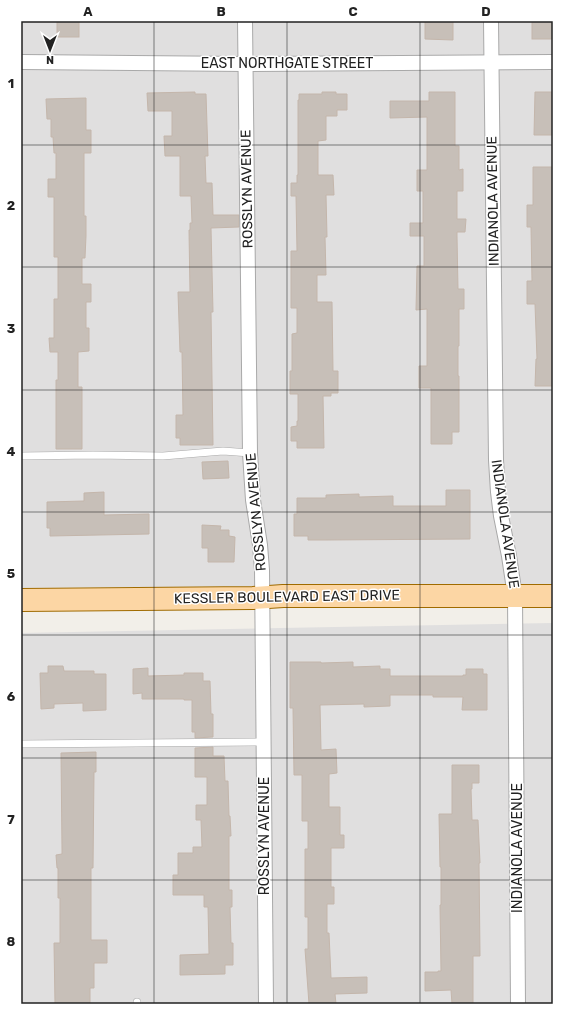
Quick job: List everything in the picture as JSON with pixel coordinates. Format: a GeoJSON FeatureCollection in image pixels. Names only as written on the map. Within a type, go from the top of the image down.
{"type":"FeatureCollection","features":[{"type":"Feature","properties":{"kind":"main road","name":"KESSLER BOULEVARD EAST DRIVE"},"geometry":{"type":"LineString","coordinates":[[21,600],[271,598],[283,596],[553,596]]}},
{"type":"Feature","properties":{"kind":"street","name":"ROSSLYN AVENUE"},"geometry":{"type":"LineString","coordinates":[[245,21],[250,453],[253,500],[261,559],[262,597],[266,1004]]}},
{"type":"Feature","properties":{"kind":"street","name":"INDIANOLA AVENUE"},"geometry":{"type":"LineString","coordinates":[[491,21],[496,460],[501,516],[515,596],[518,1004]]}},
{"type":"Feature","properties":{"kind":"street","name":"EAST NORTHGATE STREET"},"geometry":{"type":"LineString","coordinates":[[21,62],[245,64],[553,62]]}},
{"type":"Feature","properties":{"kind":"lane"},"geometry":{"type":"LineString","coordinates":[[21,456],[163,456],[223,451],[250,453]]}},
{"type":"Feature","properties":{"kind":"lane"},"geometry":{"type":"LineString","coordinates":[[21,744],[263,742]]}},
{"type":"Feature","properties":{"kind":"shaded area"},"geometry":{"type":"Polygon","coordinates":[[[21,21],[553,21],[553,584],[21,588],[21,21]]]}},
{"type":"Feature","properties":{"kind":"shaded area"},"geometry":{"type":"Polygon","coordinates":[[[553,623],[553,1004],[21,1004],[21,633],[553,623]]]}},
{"type":"Feature","properties":{"kind":"building"},"geometry":{"type":"Polygon","coordinates":[[[57,21],[79,21],[79,37],[57,37],[57,21]]]}},
{"type":"Feature","properties":{"kind":"building"},"geometry":{"type":"Polygon","coordinates":[[[425,21],[453,21],[453,40],[425,39],[425,21]]]}},
{"type":"Feature","properties":{"kind":"building"},"geometry":{"type":"Polygon","coordinates":[[[532,21],[553,21],[553,39],[532,39],[532,21]]]}},
{"type":"Feature","properties":{"kind":"building"},"geometry":{"type":"Polygon","coordinates":[[[195,92],[195,94],[206,94],[208,156],[205,156],[206,183],[212,183],[213,215],[239,215],[239,227],[211,228],[213,312],[211,312],[213,445],[180,445],[180,438],[176,438],[176,415],[183,415],[182,352],[180,352],[178,292],[190,292],[189,230],[190,223],[192,223],[191,196],[180,196],[180,156],[165,156],[164,136],[172,136],[172,111],[148,111],[147,93],[195,92]]]}},
{"type":"Feature","properties":{"kind":"building"},"geometry":{"type":"Polygon","coordinates":[[[322,92],[347,94],[347,110],[337,110],[337,116],[326,116],[326,140],[318,141],[318,175],[333,175],[334,195],[326,195],[326,275],[317,275],[317,302],[332,302],[333,371],[338,371],[338,393],[331,393],[331,396],[323,396],[324,448],[297,448],[297,441],[291,441],[291,427],[297,426],[298,421],[298,394],[290,394],[290,371],[292,371],[292,334],[297,333],[297,308],[291,308],[291,251],[297,251],[296,196],[291,196],[291,183],[297,183],[298,175],[299,94],[322,94],[322,92]]]}},
{"type":"Feature","properties":{"kind":"building"},"geometry":{"type":"Polygon","coordinates":[[[429,92],[455,92],[455,146],[459,146],[459,170],[463,169],[463,191],[457,191],[457,219],[466,219],[465,232],[457,232],[457,236],[458,289],[464,289],[464,309],[459,309],[459,432],[452,432],[452,444],[431,444],[431,388],[419,388],[419,366],[427,366],[427,309],[416,310],[417,266],[424,266],[424,236],[410,236],[410,223],[423,223],[423,191],[417,191],[417,170],[427,170],[427,117],[390,118],[390,101],[429,101],[429,92]]]}},
{"type":"Feature","properties":{"kind":"building"},"geometry":{"type":"Polygon","coordinates":[[[535,92],[553,92],[553,135],[534,135],[535,92]]]}},
{"type":"Feature","properties":{"kind":"building"},"geometry":{"type":"Polygon","coordinates":[[[86,98],[86,130],[91,130],[91,153],[84,153],[84,216],[86,216],[86,236],[85,258],[82,258],[82,284],[91,284],[91,302],[86,302],[86,328],[89,328],[89,351],[78,352],[78,387],[82,387],[82,449],[56,449],[56,380],[58,380],[58,352],[50,352],[49,338],[54,338],[54,299],[58,299],[58,257],[54,257],[54,197],[48,197],[48,179],[56,179],[56,153],[54,153],[53,137],[51,137],[51,119],[47,119],[46,99],[86,98]]]}},
{"type":"Feature","properties":{"kind":"building"},"geometry":{"type":"Polygon","coordinates":[[[533,167],[553,167],[553,386],[535,386],[537,359],[535,304],[527,304],[527,281],[532,281],[531,227],[527,227],[527,205],[533,205],[533,167]]]}},
{"type":"Feature","properties":{"kind":"building"},"geometry":{"type":"Polygon","coordinates":[[[228,461],[229,478],[203,479],[202,462],[228,461]]]}},
{"type":"Feature","properties":{"kind":"building"},"geometry":{"type":"Polygon","coordinates":[[[446,490],[470,490],[470,539],[308,540],[308,536],[294,536],[294,514],[297,514],[297,498],[326,498],[326,495],[359,494],[359,497],[393,496],[393,506],[446,506],[446,490]]]}},
{"type":"Feature","properties":{"kind":"building"},"geometry":{"type":"Polygon","coordinates":[[[104,492],[104,515],[149,514],[149,534],[50,536],[50,528],[47,528],[47,502],[84,501],[84,493],[104,492]]]}},
{"type":"Feature","properties":{"kind":"building"},"geometry":{"type":"Polygon","coordinates":[[[202,525],[221,526],[220,530],[229,530],[229,536],[235,537],[234,562],[208,562],[208,548],[202,548],[202,525]]]}},
{"type":"Feature","properties":{"kind":"building"},"geometry":{"type":"Polygon","coordinates":[[[290,662],[353,662],[353,667],[380,666],[380,669],[390,669],[390,676],[463,676],[466,675],[466,669],[483,669],[483,674],[487,674],[487,710],[462,710],[463,697],[433,697],[433,695],[390,695],[390,706],[364,707],[364,704],[320,705],[321,750],[336,749],[337,773],[329,774],[329,807],[340,807],[340,835],[344,835],[344,848],[331,848],[331,887],[334,887],[334,904],[327,904],[327,933],[329,933],[331,978],[367,977],[367,993],[335,994],[336,1004],[309,1004],[305,949],[308,949],[308,917],[305,917],[305,849],[308,849],[308,821],[302,821],[302,775],[294,775],[293,708],[290,708],[290,662]]]}},
{"type":"Feature","properties":{"kind":"building"},"geometry":{"type":"Polygon","coordinates":[[[48,666],[63,666],[64,671],[94,671],[94,674],[106,674],[106,710],[83,711],[83,703],[54,704],[54,708],[41,709],[40,673],[48,673],[48,666]]]}},
{"type":"Feature","properties":{"kind":"building"},"geometry":{"type":"Polygon","coordinates":[[[148,668],[148,676],[203,673],[203,681],[210,681],[211,714],[213,714],[213,737],[195,738],[195,732],[192,732],[192,700],[142,699],[142,693],[133,694],[133,669],[148,668]]]}},
{"type":"Feature","properties":{"kind":"building"},"geometry":{"type":"Polygon","coordinates":[[[213,747],[213,756],[224,756],[225,781],[228,781],[231,836],[229,836],[229,890],[232,890],[232,907],[230,907],[233,965],[225,965],[225,974],[180,975],[180,955],[209,954],[208,907],[204,907],[204,895],[173,895],[173,875],[178,875],[178,853],[193,853],[193,847],[202,847],[201,820],[196,820],[196,805],[207,805],[207,777],[195,777],[195,748],[213,747]]]}},
{"type":"Feature","properties":{"kind":"building"},"geometry":{"type":"Polygon","coordinates":[[[96,752],[96,772],[94,772],[93,868],[91,868],[91,940],[107,940],[107,963],[94,963],[94,988],[90,988],[90,1004],[55,1004],[54,943],[60,943],[60,898],[58,898],[58,868],[56,855],[62,854],[61,753],[96,752]]]}},
{"type":"Feature","properties":{"kind":"building"},"geometry":{"type":"Polygon","coordinates":[[[452,765],[479,765],[479,783],[472,783],[471,789],[472,820],[478,820],[480,863],[480,956],[473,956],[473,1004],[452,1004],[451,990],[425,991],[425,972],[441,971],[441,867],[439,814],[452,814],[452,765]]]}}]}
